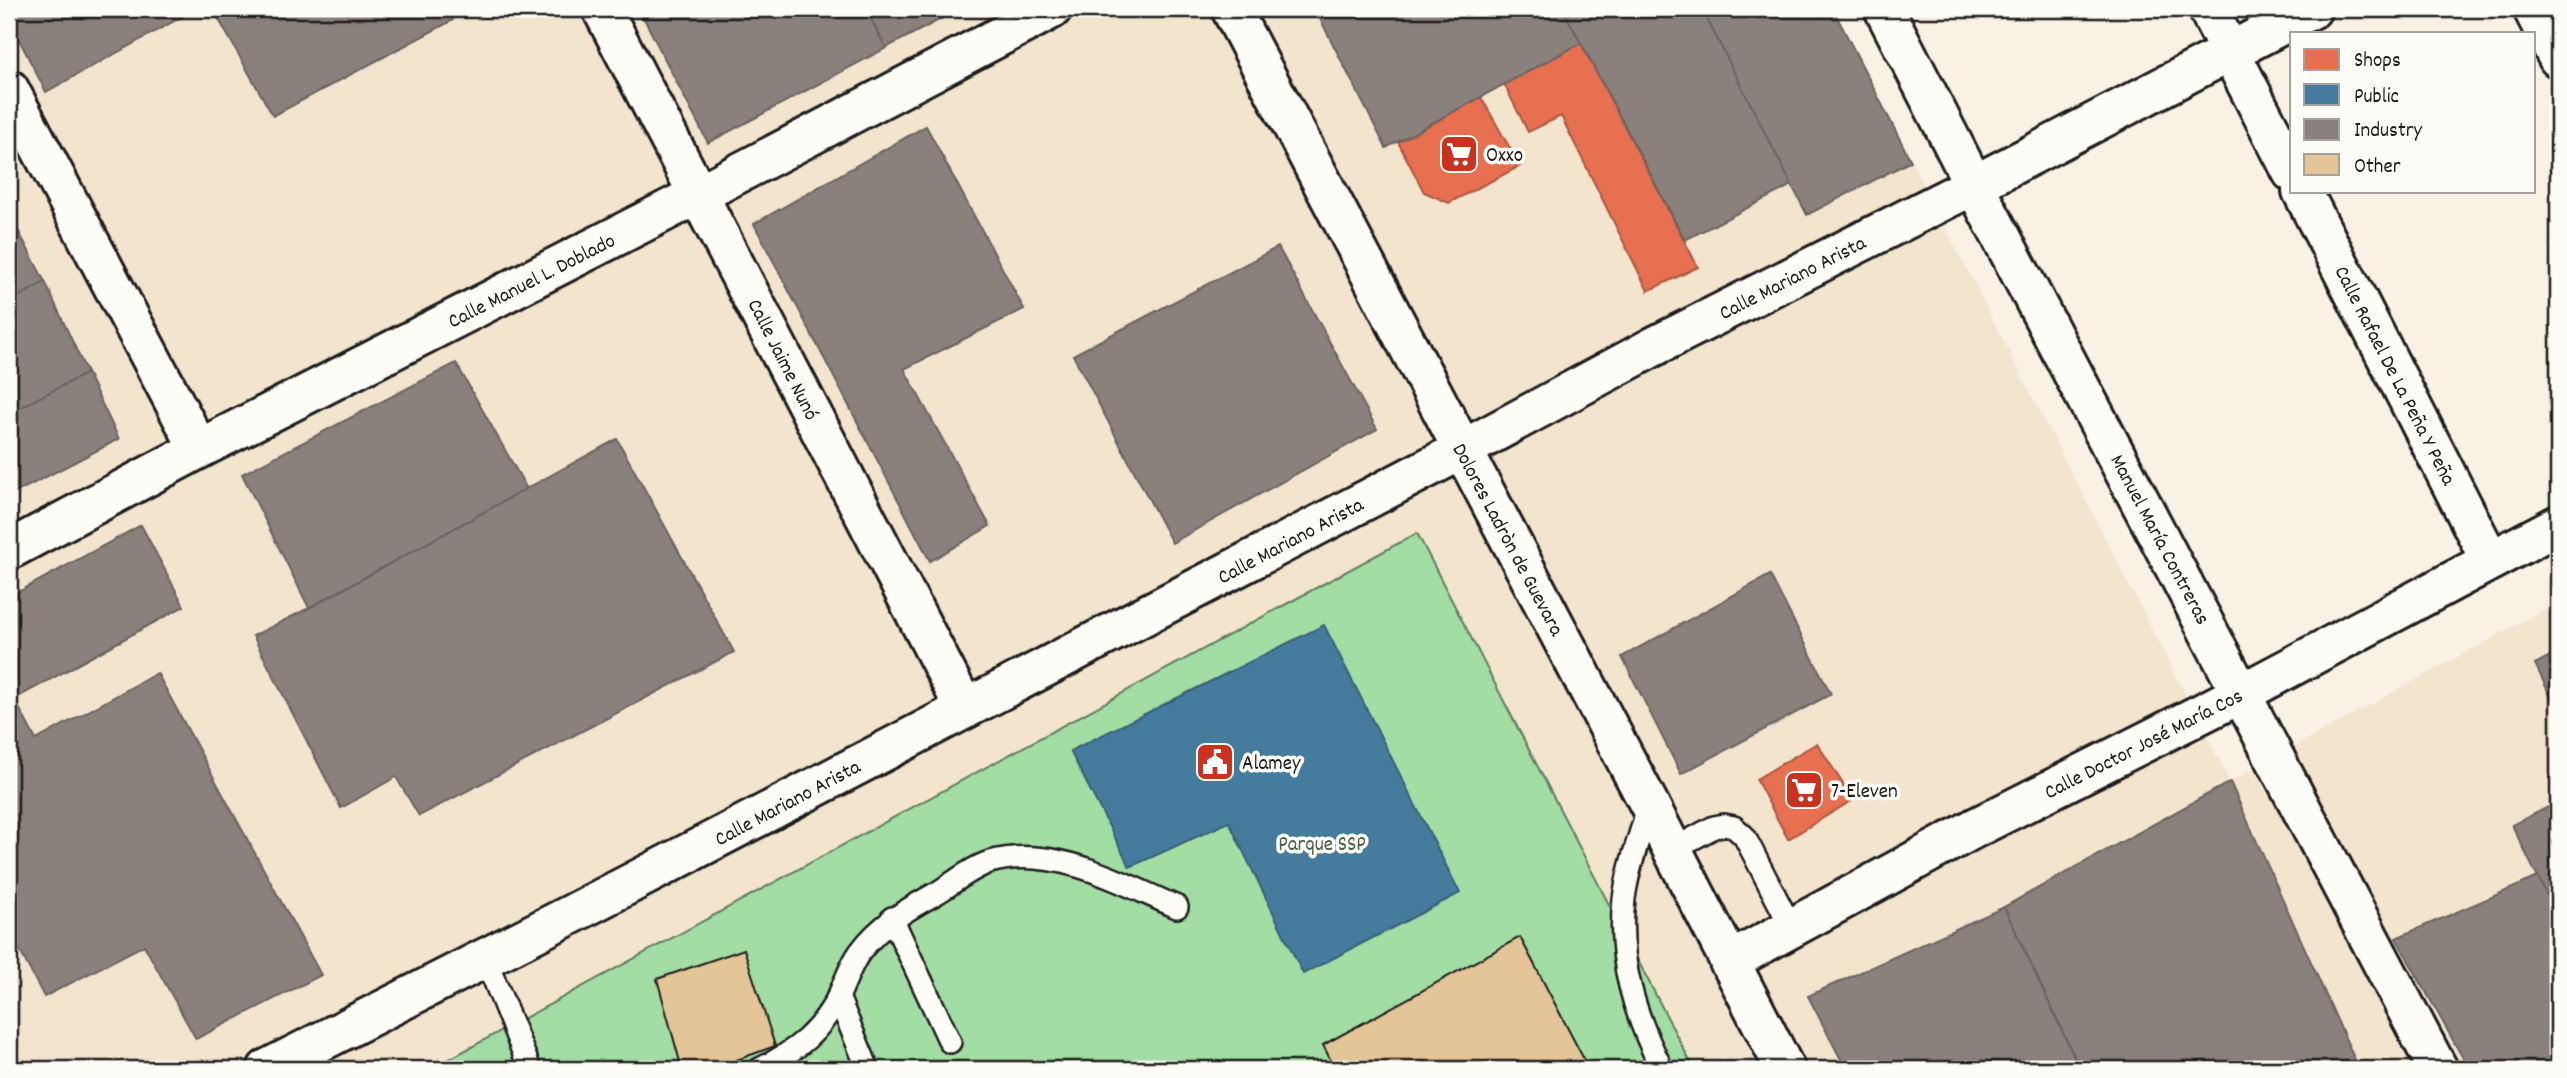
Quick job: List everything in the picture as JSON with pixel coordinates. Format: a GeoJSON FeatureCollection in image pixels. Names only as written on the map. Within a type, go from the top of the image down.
{"type":"FeatureCollection","features":[{"type":"Feature","properties":{"kind":"street","name":"Calle Jaime Nunó"},"geometry":{"type":"LineString","coordinates":[[602,9],[965,709]]}},
{"type":"Feature","properties":{"kind":"street","name":"Calle Manuel L. Doblado"},"geometry":{"type":"LineString","coordinates":[[9,551],[199,449],[699,194],[1052,9]]}},
{"type":"Feature","properties":{"kind":"street","name":"Dolores Ladròn de Guevara"},"geometry":{"type":"LineString","coordinates":[[1231,9],[1649,804],[1785,1069]]}},
{"type":"Feature","properties":{"kind":"street","name":"Manuel María Contreras"},"geometry":{"type":"LineString","coordinates":[[1884,9],[1974,186],[2438,1069]]}},
{"type":"Feature","properties":{"kind":"street"},"geometry":{"type":"LineString","coordinates":[[2208,9],[2290,168]]}},
{"type":"Feature","properties":{"kind":"street","name":"Calle Mariano Arista"},"geometry":{"type":"LineString","coordinates":[[267,1069],[965,709],[1462,450],[1653,347],[1974,186],[2312,9]]}},
{"type":"Feature","properties":{"kind":"street"},"geometry":{"type":"LineString","coordinates":[[2533,9],[2558,58]]}},
{"type":"Feature","properties":{"kind":"street"},"geometry":{"type":"LineString","coordinates":[[9,89],[199,449]]}},
{"type":"Feature","properties":{"kind":"street","name":"Calle Rafael De La Peña Y Peña"},"geometry":{"type":"LineString","coordinates":[[2303,192],[2490,560]]}},
{"type":"Feature","properties":{"kind":"street","name":"Calle Doctor José María Cos"},"geometry":{"type":"LineString","coordinates":[[1728,962],[1975,828],[2242,693],[2558,525]]}},
{"type":"Feature","properties":{"kind":"lane"},"geometry":{"type":"LineString","coordinates":[[1649,804],[1624,900],[1624,962],[1643,1032],[1662,1069]]}},
{"type":"Feature","properties":{"kind":"lane"},"geometry":{"type":"LineString","coordinates":[[1672,850],[1714,827],[1734,827],[1744,836],[1791,928]]}},
{"type":"Feature","properties":{"kind":"lane"},"geometry":{"type":"LineString","coordinates":[[760,1069],[791,1054],[811,1037],[838,997],[858,954],[875,933],[892,918],[988,863],[1016,858],[1086,868],[1177,907]]}},
{"type":"Feature","properties":{"kind":"lane"},"geometry":{"type":"LineString","coordinates":[[892,918],[950,1042]]}},
{"type":"Feature","properties":{"kind":"lane"},"geometry":{"type":"LineString","coordinates":[[485,957],[530,1069]]}},
{"type":"Feature","properties":{"kind":"lane"},"geometry":{"type":"LineString","coordinates":[[838,997],[868,1069]]}},
{"type":"Feature","properties":{"kind":"shaded area"},"geometry":{"type":"Polygon","coordinates":[[[9,9],[1833,9],[2230,782],[2558,602],[2558,1069],[1694,1069],[1417,533],[431,1069],[9,1069],[9,9]]]}},
{"type":"Feature","properties":{"kind":"green space","name":"Parque SSP"},"geometry":{"type":"Polygon","coordinates":[[[1417,533],[1694,1069],[431,1069],[1417,533]]]}},
{"type":"Feature","properties":{"kind":"building: Shops"},"geometry":{"type":"Polygon","coordinates":[[[1581,43],[1698,267],[1648,291],[1561,116],[1528,132],[1504,84],[1581,43]]]}},
{"type":"Feature","properties":{"kind":"building: Shops","name":"Oxxo"},"geometry":{"type":"Polygon","coordinates":[[[1481,97],[1520,166],[1449,203],[1424,192],[1398,142],[1481,97]]]}},
{"type":"Feature","properties":{"kind":"building: Shops","name":"7-Eleven"},"geometry":{"type":"Polygon","coordinates":[[[1817,743],[1853,800],[1788,839],[1756,779],[1817,743]]]}},
{"type":"Feature","properties":{"kind":"building: Public"},"geometry":{"type":"Polygon","coordinates":[[[1324,625],[1460,893],[1303,974],[1229,822],[1130,867],[1070,751],[1324,625]]]}},
{"type":"Feature","properties":{"kind":"building: Industry"},"geometry":{"type":"Polygon","coordinates":[[[9,9],[196,9],[46,92],[9,20],[9,9]]]}},
{"type":"Feature","properties":{"kind":"building: Industry"},"geometry":{"type":"Polygon","coordinates":[[[213,9],[447,9],[453,20],[273,116],[213,9]]]}},
{"type":"Feature","properties":{"kind":"building: Industry"},"geometry":{"type":"Polygon","coordinates":[[[639,9],[866,9],[886,48],[708,143],[639,9]]]}},
{"type":"Feature","properties":{"kind":"building: Industry"},"geometry":{"type":"Polygon","coordinates":[[[866,9],[960,9],[886,48],[866,9]]]}},
{"type":"Feature","properties":{"kind":"building: Industry"},"geometry":{"type":"Polygon","coordinates":[[[1315,9],[1563,9],[1581,43],[1386,148],[1315,9]]]}},
{"type":"Feature","properties":{"kind":"building: Industry"},"geometry":{"type":"Polygon","coordinates":[[[1563,9],[1705,9],[1794,184],[1685,240],[1563,9]]]}},
{"type":"Feature","properties":{"kind":"building: Industry"},"geometry":{"type":"Polygon","coordinates":[[[1702,9],[1833,9],[1911,161],[1807,215],[1702,9]]]}},
{"type":"Feature","properties":{"kind":"building: Industry"},"geometry":{"type":"Polygon","coordinates":[[[926,126],[1024,309],[904,369],[990,526],[930,561],[754,224],[926,126]]]}},
{"type":"Feature","properties":{"kind":"building: Industry"},"geometry":{"type":"Polygon","coordinates":[[[9,213],[45,282],[9,302],[9,213]]]}},
{"type":"Feature","properties":{"kind":"building: Industry"},"geometry":{"type":"Polygon","coordinates":[[[1278,247],[1377,429],[1172,543],[1073,355],[1278,247]]]}},
{"type":"Feature","properties":{"kind":"building: Industry"},"geometry":{"type":"Polygon","coordinates":[[[45,282],[87,373],[9,413],[9,302],[45,282]]]}},
{"type":"Feature","properties":{"kind":"building: Industry"},"geometry":{"type":"Polygon","coordinates":[[[456,363],[527,489],[309,608],[242,474],[456,363]]]}},
{"type":"Feature","properties":{"kind":"building: Industry"},"geometry":{"type":"Polygon","coordinates":[[[87,373],[119,439],[9,496],[9,413],[87,373]]]}},
{"type":"Feature","properties":{"kind":"building: Industry"},"geometry":{"type":"Polygon","coordinates":[[[617,439],[734,652],[419,816],[396,777],[341,808],[253,636],[617,439]]]}},
{"type":"Feature","properties":{"kind":"building: Industry"},"geometry":{"type":"Polygon","coordinates":[[[141,525],[184,606],[9,702],[9,597],[141,525]]]}},
{"type":"Feature","properties":{"kind":"building: Industry"},"geometry":{"type":"Polygon","coordinates":[[[1770,575],[1831,694],[1681,774],[1622,657],[1770,575]]]}},
{"type":"Feature","properties":{"kind":"building: Industry"},"geometry":{"type":"Polygon","coordinates":[[[2558,652],[2558,712],[2535,664],[2558,652]]]}},
{"type":"Feature","properties":{"kind":"building: Industry"},"geometry":{"type":"Polygon","coordinates":[[[157,673],[321,975],[196,1039],[144,945],[44,997],[9,930],[9,701],[14,698],[36,740],[157,673]]]}},
{"type":"Feature","properties":{"kind":"building: Industry"},"geometry":{"type":"Polygon","coordinates":[[[2230,782],[2359,1069],[2080,1069],[2004,907],[2230,782]]]}},
{"type":"Feature","properties":{"kind":"building: Industry"},"geometry":{"type":"Polygon","coordinates":[[[2558,802],[2558,919],[2512,825],[2558,802]]]}},
{"type":"Feature","properties":{"kind":"building: Industry"},"geometry":{"type":"Polygon","coordinates":[[[2538,877],[2558,919],[2558,1069],[2469,1069],[2396,938],[2538,877]]]}},
{"type":"Feature","properties":{"kind":"building: Industry"},"geometry":{"type":"Polygon","coordinates":[[[2004,907],[2080,1069],[1846,1069],[1808,996],[2004,907]]]}},
{"type":"Feature","properties":{"kind":"building: Other"},"geometry":{"type":"Polygon","coordinates":[[[1520,937],[1589,1069],[1335,1069],[1323,1045],[1520,937]]]}},
{"type":"Feature","properties":{"kind":"building: Other"},"geometry":{"type":"Polygon","coordinates":[[[744,949],[775,1046],[712,1069],[682,1069],[657,979],[744,949]]]}},
{"type":"Feature","properties":{"kind":"place","name":"Oxxo"},"geometry":{"type":"Point","coordinates":[1459,154]}},
{"type":"Feature","properties":{"kind":"place","name":"Alamey"},"geometry":{"type":"Point","coordinates":[1215,762]}},
{"type":"Feature","properties":{"kind":"place","name":"7-Eleven"},"geometry":{"type":"Point","coordinates":[1804,790]}}]}
